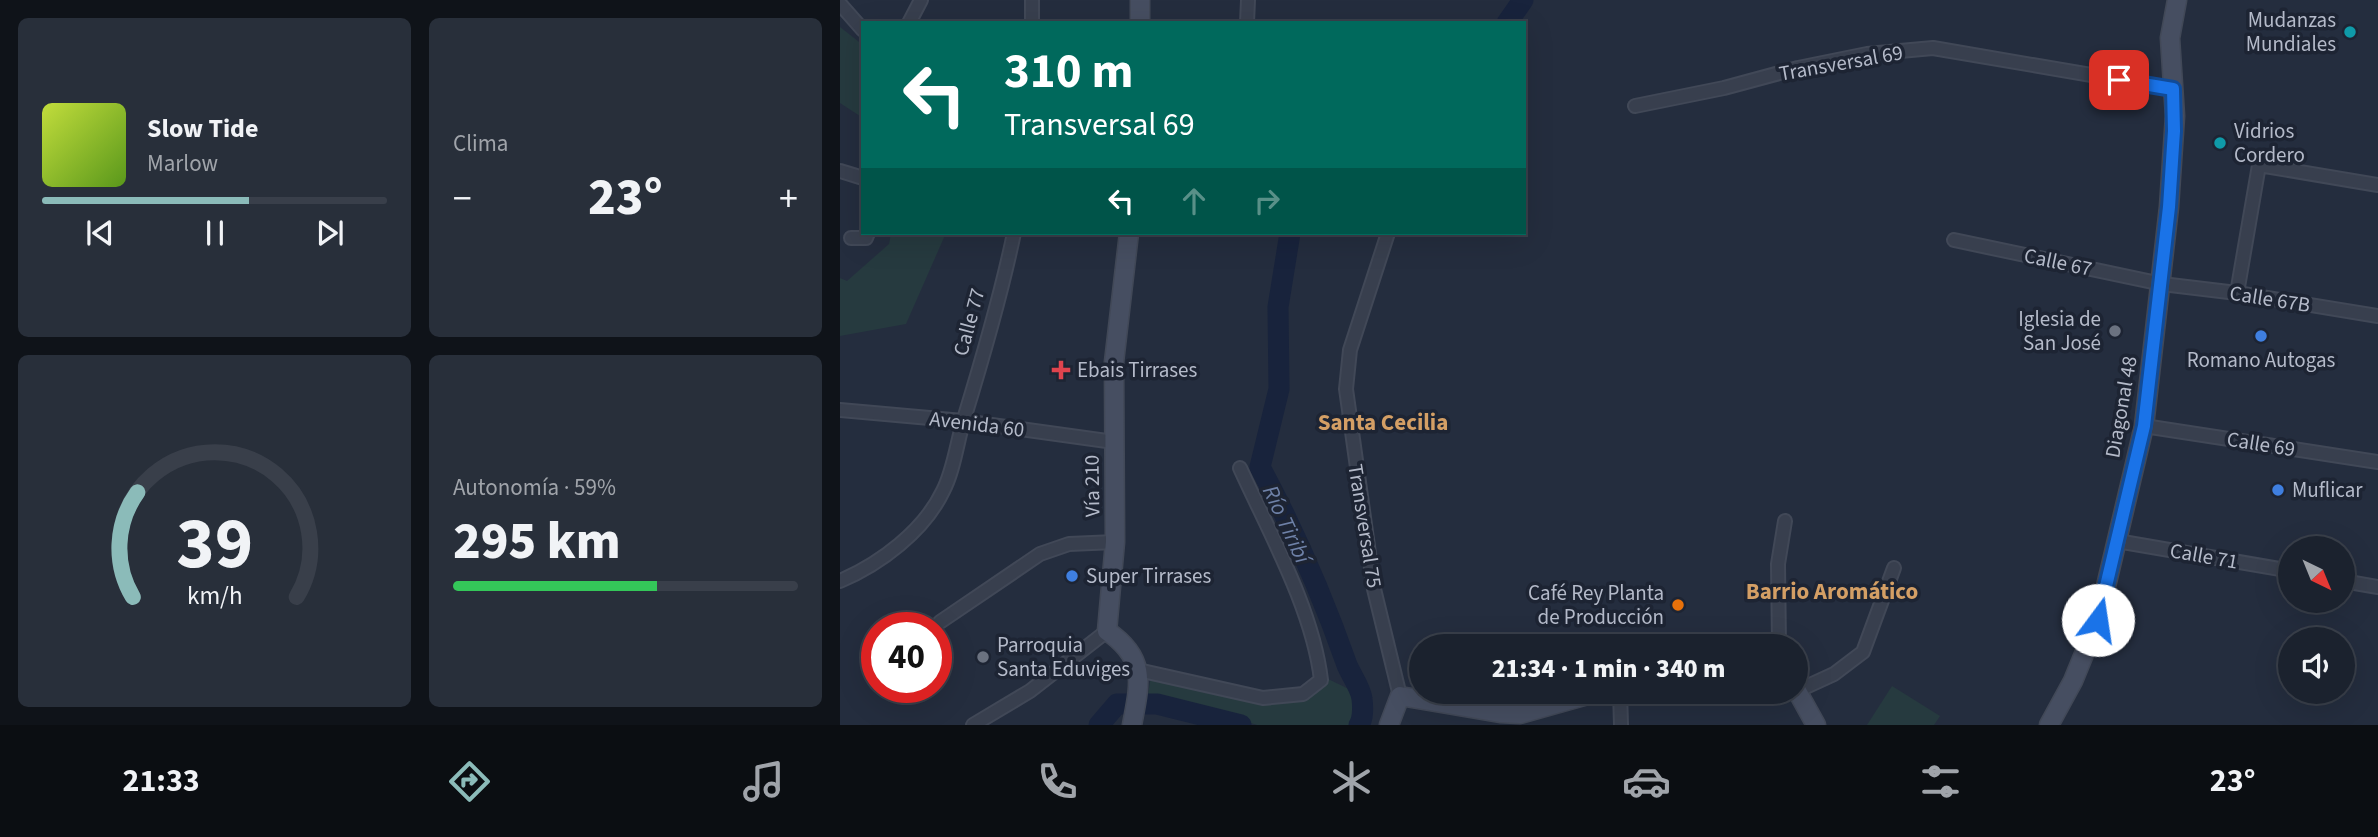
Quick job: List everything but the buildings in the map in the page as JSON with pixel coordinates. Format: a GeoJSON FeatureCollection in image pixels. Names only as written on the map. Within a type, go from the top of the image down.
{"type":"FeatureCollection","features":[{"type":"Feature","properties":{"kind":"street"},"geometry":{"type":"LineString","coordinates":[[910,21],[921,0]]}},
{"type":"Feature","properties":{"kind":"street"},"geometry":{"type":"LineString","coordinates":[[1031,0],[1032,21]]}},
{"type":"Feature","properties":{"kind":"street"},"geometry":{"type":"LineString","coordinates":[[1140,0],[1140,21]]}},
{"type":"Feature","properties":{"kind":"street"},"geometry":{"type":"LineString","coordinates":[[1247,21],[1248,0]]}},
{"type":"Feature","properties":{"kind":"street","name":"Diagonal 48"},"geometry":{"type":"LineString","coordinates":[[2049,725],[2073,681],[2098,620],[2144,426],[2162,284],[2174,145],[2169,38],[2177,0]]}},
{"type":"Feature","properties":{"kind":"street"},"geometry":{"type":"LineString","coordinates":[[840,4],[861,28]]}},
{"type":"Feature","properties":{"kind":"street","name":"Transversal 69"},"geometry":{"type":"LineString","coordinates":[[1635,106],[1867,54],[1933,48],[2173,89]]}},
{"type":"Feature","properties":{"kind":"street"},"geometry":{"type":"LineString","coordinates":[[2237,293],[2259,165],[2378,185]]}},
{"type":"Feature","properties":{"kind":"street"},"geometry":{"type":"LineString","coordinates":[[840,171],[861,177]]}},
{"type":"Feature","properties":{"kind":"street"},"geometry":{"type":"LineString","coordinates":[[851,238],[866,239],[867,235]]}},
{"type":"Feature","properties":{"kind":"street","name":"Calle 77"},"geometry":{"type":"LineString","coordinates":[[840,581],[860,572],[907,537],[928,516],[944,490],[982,361],[1014,235]]}},
{"type":"Feature","properties":{"kind":"street","name":"Vía 210"},"geometry":{"type":"LineString","coordinates":[[1107,631],[1115,542],[1114,362],[1129,235]]}},
{"type":"Feature","properties":{"kind":"street","name":"Transversal 75"},"geometry":{"type":"LineString","coordinates":[[1387,235],[1350,350],[1346,389],[1374,589],[1400,696]]}},
{"type":"Feature","properties":{"kind":"street","name":"Calle 67"},"geometry":{"type":"LineString","coordinates":[[1954,240],[2162,284]]}},
{"type":"Feature","properties":{"kind":"street","name":"Calle 67B"},"geometry":{"type":"LineString","coordinates":[[2162,284],[2378,316]]}},
{"type":"Feature","properties":{"kind":"street","name":"Avenida 60"},"geometry":{"type":"LineString","coordinates":[[840,410],[963,421],[1114,442]]}},
{"type":"Feature","properties":{"kind":"street","name":"Calle 69"},"geometry":{"type":"LineString","coordinates":[[2144,426],[2378,462]]}},
{"type":"Feature","properties":{"kind":"street"},"geometry":{"type":"LineString","coordinates":[[1139,677],[1263,698],[1303,694],[1321,680],[1318,657],[1293,586],[1240,468]]}},
{"type":"Feature","properties":{"kind":"street"},"geometry":{"type":"LineString","coordinates":[[1779,634],[1778,564],[1785,521]]}},
{"type":"Feature","properties":{"kind":"street","name":"Calle 71"},"geometry":{"type":"LineString","coordinates":[[2117,541],[2278,569]]}},
{"type":"Feature","properties":{"kind":"street"},"geometry":{"type":"LineString","coordinates":[[952,614],[1040,554],[1069,544],[1115,542]]}},
{"type":"Feature","properties":{"kind":"street"},"geometry":{"type":"LineString","coordinates":[[1808,685],[1834,674],[1863,652],[1894,568]]}},
{"type":"Feature","properties":{"kind":"street"},"geometry":{"type":"LineString","coordinates":[[2356,583],[2378,587]]}},
{"type":"Feature","properties":{"kind":"street"},"geometry":{"type":"LineString","coordinates":[[973,725],[1030,691],[1107,631],[1119,639],[1130,652],[1139,677],[1132,725]]}},
{"type":"Feature","properties":{"kind":"street"},"geometry":{"type":"LineString","coordinates":[[1389,725],[1400,696],[1496,719],[1560,704]]}},
{"type":"Feature","properties":{"kind":"street"},"geometry":{"type":"LineString","coordinates":[[1620,704],[1621,725]]}},
{"type":"Feature","properties":{"kind":"street"},"geometry":{"type":"LineString","coordinates":[[1804,704],[1816,725]]}},
{"type":"Feature","properties":{"kind":"green space"},"geometry":{"type":"Polygon","coordinates":[[[840,27],[861,43],[861,117],[840,103],[840,27]]]}},
{"type":"Feature","properties":{"kind":"green space"},"geometry":{"type":"Polygon","coordinates":[[[891,235],[945,235],[906,324],[840,336],[840,278],[847,281],[889,244],[891,235]]]}},
{"type":"Feature","properties":{"kind":"green space"},"geometry":{"type":"Polygon","coordinates":[[[1151,675],[1262,701],[1304,696],[1326,678],[1357,693],[1354,723],[1257,725],[1174,698],[1148,695],[1151,675]]]}},
{"type":"Feature","properties":{"kind":"green space"},"geometry":{"type":"Polygon","coordinates":[[[1892,686],[1940,716],[1934,725],[1867,725],[1892,686]]]}},
{"type":"Feature","properties":{"kind":"waterway","name":"Río Tiribí"},"geometry":{"type":"LineString","coordinates":[[1508,21],[1523,0]]}},
{"type":"Feature","properties":{"kind":"waterway","name":"Río Tiribí"},"geometry":{"type":"LineString","coordinates":[[1290,235],[1278,307],[1279,389],[1260,467],[1307,564],[1347,665],[1360,690],[1363,709],[1359,725]]}},
{"type":"Feature","properties":{"kind":"waterway","name":"Río Tiribí"},"geometry":{"type":"LineString","coordinates":[[1099,725],[1117,704],[1157,704],[1241,725]]}},
{"type":"Feature","properties":{"kind":"place","name":"Mudanzas Mundiales"},"geometry":{"type":"Point","coordinates":[2350,32]}},
{"type":"Feature","properties":{"kind":"place","name":"Vidrios Cordero"},"geometry":{"type":"Point","coordinates":[2220,143]}},
{"type":"Feature","properties":{"kind":"place","name":"Iglesia de San José"},"geometry":{"type":"Point","coordinates":[2115,331]}},
{"type":"Feature","properties":{"kind":"place","name":"Romano Autogas"},"geometry":{"type":"Point","coordinates":[2261,336]}},
{"type":"Feature","properties":{"kind":"place","name":"Ebais Tirrases"},"geometry":{"type":"Point","coordinates":[1061,370]}},
{"type":"Feature","properties":{"kind":"place","name":"Muflicar"},"geometry":{"type":"Point","coordinates":[2278,490]}},
{"type":"Feature","properties":{"kind":"place","name":"Super Tirrases"},"geometry":{"type":"Point","coordinates":[1072,576]}},
{"type":"Feature","properties":{"kind":"place","name":"Café Rey Planta de Producción"},"geometry":{"type":"Point","coordinates":[1678,605]}},
{"type":"Feature","properties":{"kind":"place","name":"Parroquia Santa Eduviges"},"geometry":{"type":"Point","coordinates":[983,657]}},
{"type":"Feature","properties":{"kind":"district","name":"Santa Cecilia"},"geometry":{"type":"Point","coordinates":[1383,422]}},
{"type":"Feature","properties":{"kind":"district","name":"Barrio Aromático"},"geometry":{"type":"Point","coordinates":[1832,591]}},
{"type":"Feature","properties":{"kind":"route"},"geometry":{"type":"LineString","coordinates":[[2098,620],[2144,426],[2162,284],[2174,145],[2173,89],[2119,80]]}}]}
